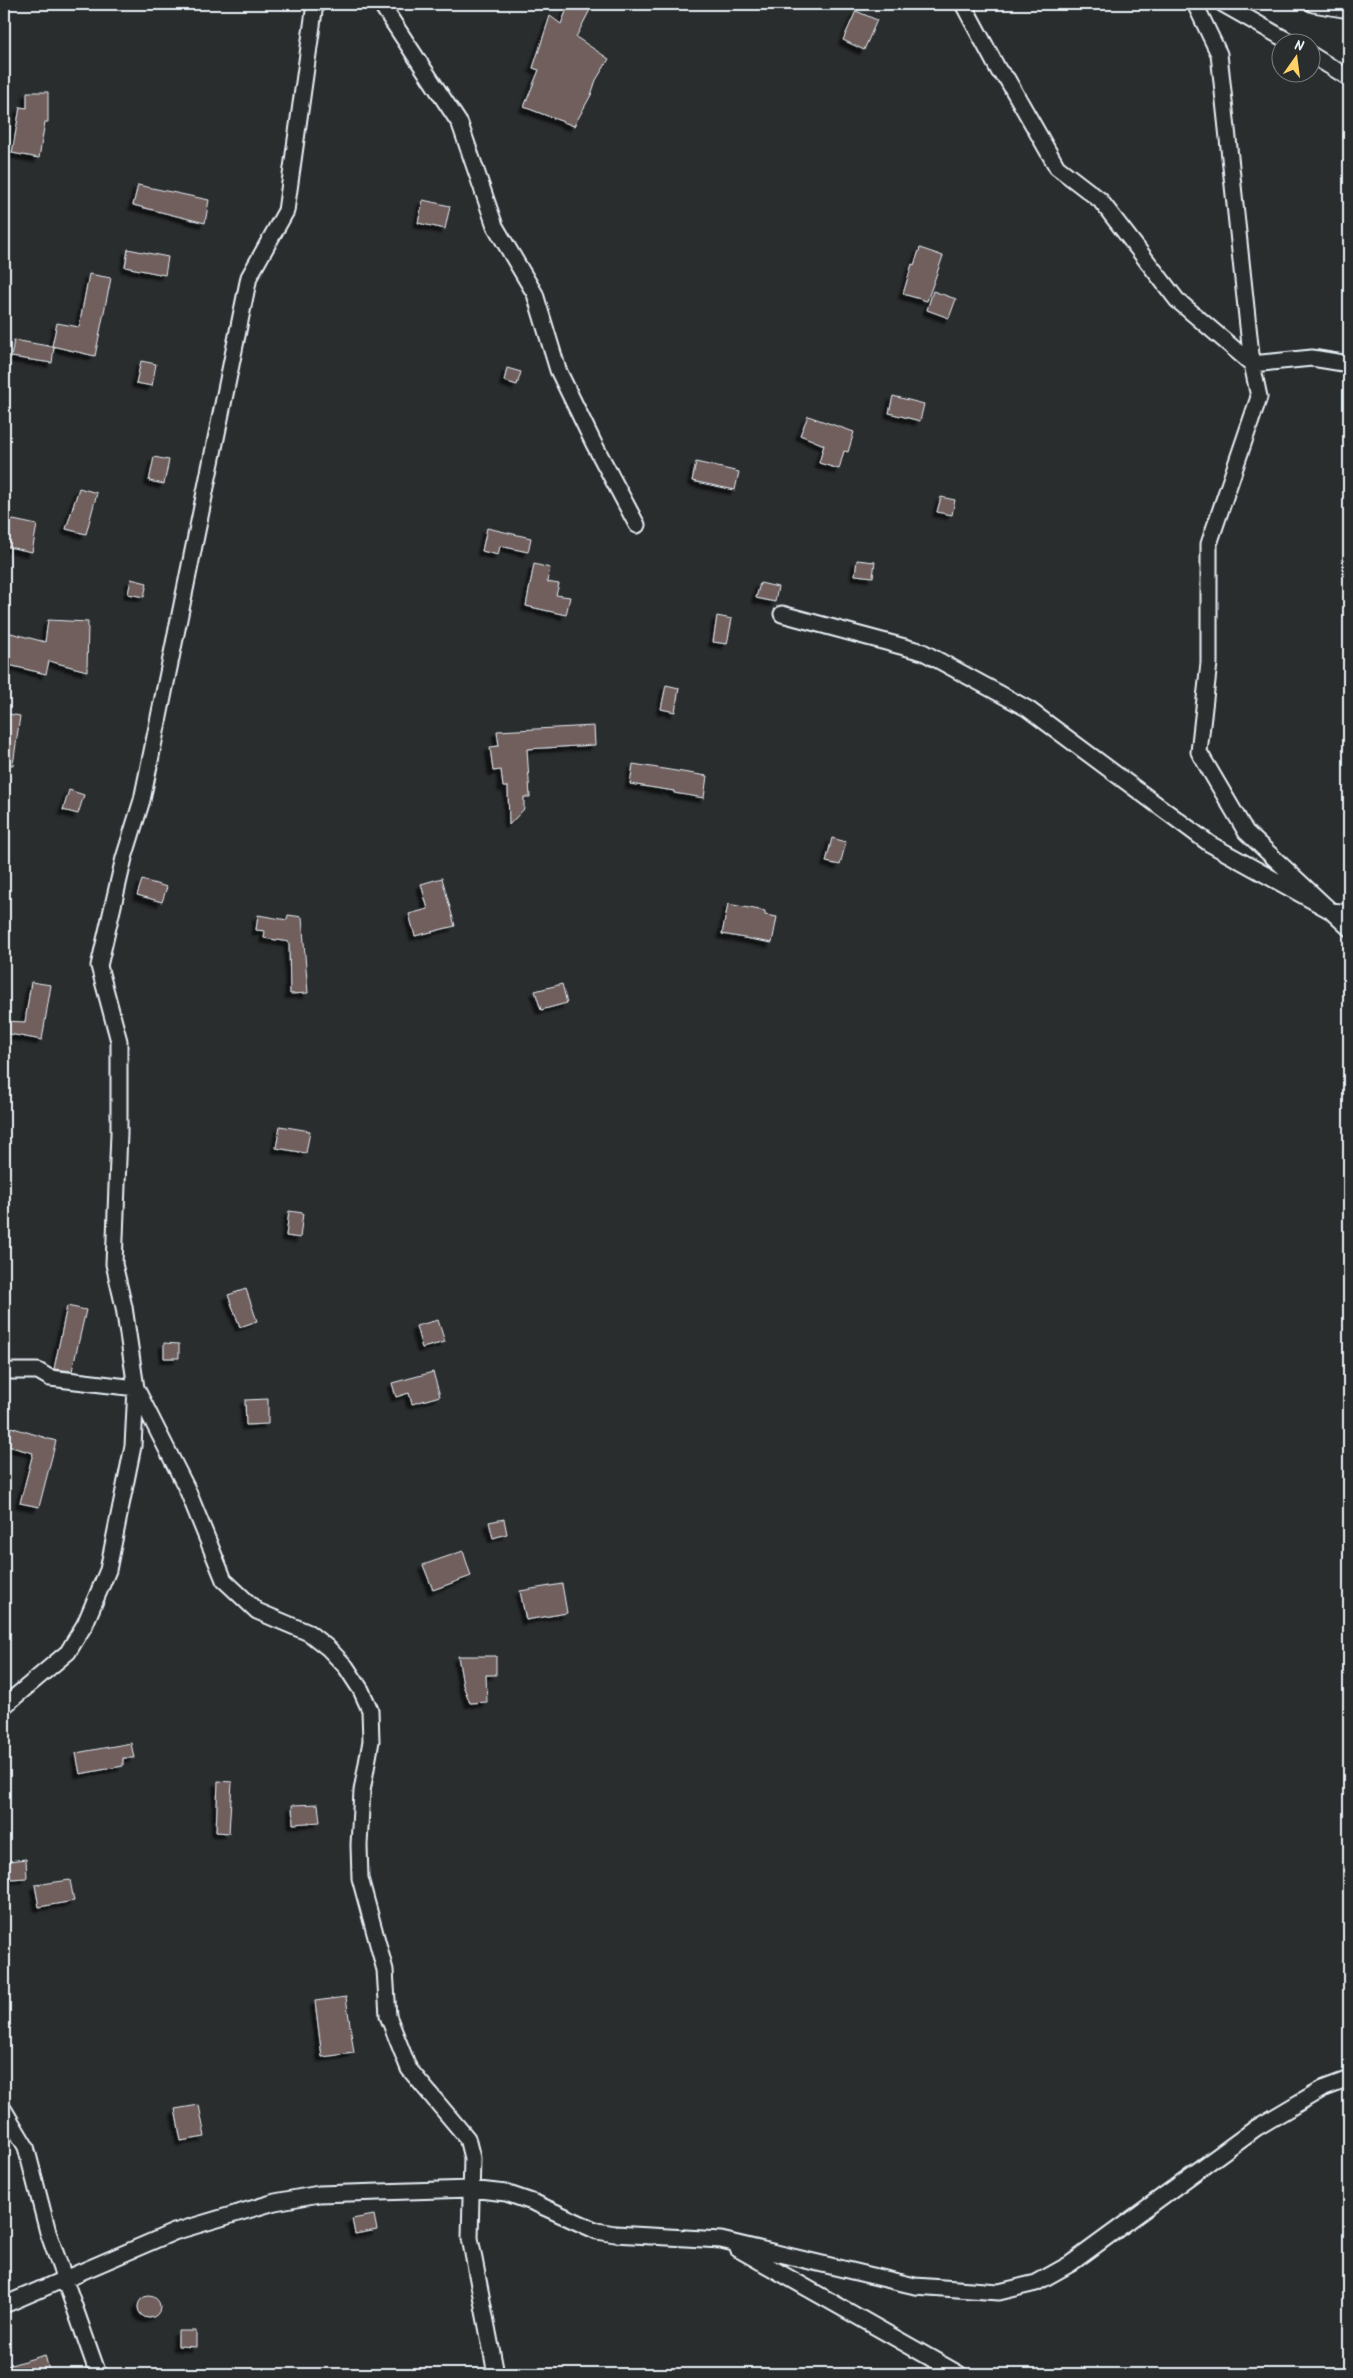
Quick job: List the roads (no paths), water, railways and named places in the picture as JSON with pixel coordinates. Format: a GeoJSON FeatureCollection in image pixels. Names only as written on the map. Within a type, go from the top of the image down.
{"type":"FeatureCollection","features":[{"type":"Feature","properties":{"kind":"street"},"geometry":{"type":"LineString","coordinates":[[4,1706],[68,1652],[86,1624],[108,1570],[133,1446],[136,1388],[124,1307],[114,1264],[119,1133],[119,1041],[99,966],[124,858],[142,800],[249,277],[286,211],[315,4]]}},
{"type":"Feature","properties":{"kind":"street"},"geometry":{"type":"LineString","coordinates":[[381,4],[460,124],[495,226],[535,294],[558,370],[594,444],[637,525]]}},
{"type":"Feature","properties":{"kind":"street"},"geometry":{"type":"LineString","coordinates":[[963,4],[998,70],[1007,79],[1057,167],[1100,200],[1177,300],[1252,364],[1312,358],[1349,364]]}},
{"type":"Feature","properties":{"kind":"street"},"geometry":{"type":"LineString","coordinates":[[1195,4],[1219,54],[1252,364],[1259,397],[1209,544],[1210,663],[1199,752],[1246,832],[1349,928]]}},
{"type":"Feature","properties":{"kind":"street"},"geometry":{"type":"LineString","coordinates":[[1223,4],[1272,32]]}},
{"type":"Feature","properties":{"kind":"street"},"geometry":{"type":"LineString","coordinates":[[1313,4],[1349,10]]}},
{"type":"Feature","properties":{"kind":"street"},"geometry":{"type":"LineString","coordinates":[[1320,60],[1349,78]]}},
{"type":"Feature","properties":{"kind":"street"},"geometry":{"type":"LineString","coordinates":[[782,614],[923,652],[1028,709],[1210,844],[1331,911],[1349,913]]}},
{"type":"Feature","properties":{"kind":"street"},"geometry":{"type":"LineString","coordinates":[[4,1371],[38,1371],[50,1378],[136,1388]]}},
{"type":"Feature","properties":{"kind":"street"},"geometry":{"type":"LineString","coordinates":[[136,1388],[186,1489],[224,1580],[258,1611],[310,1633],[328,1648],[346,1667],[361,1690],[370,1710],[371,1741],[362,1791],[358,1845],[360,1870],[385,1970],[388,2016],[409,2070],[467,2138],[472,2158],[470,2238],[496,2374]]}},
{"type":"Feature","properties":{"kind":"street"},"geometry":{"type":"LineString","coordinates":[[4,2305],[174,2232],[275,2202],[319,2194],[470,2189],[506,2193],[535,2203],[596,2230],[615,2234],[722,2240],[915,2286],[999,2292],[1036,2283],[1070,2264],[1256,2128],[1322,2089],[1349,2079]]}},
{"type":"Feature","properties":{"kind":"street"},"geometry":{"type":"LineString","coordinates":[[4,2110],[26,2148],[63,2280],[98,2374]]}},
{"type":"Feature","properties":{"kind":"street"},"geometry":{"type":"LineString","coordinates":[[722,2240],[959,2374]]}}]}
